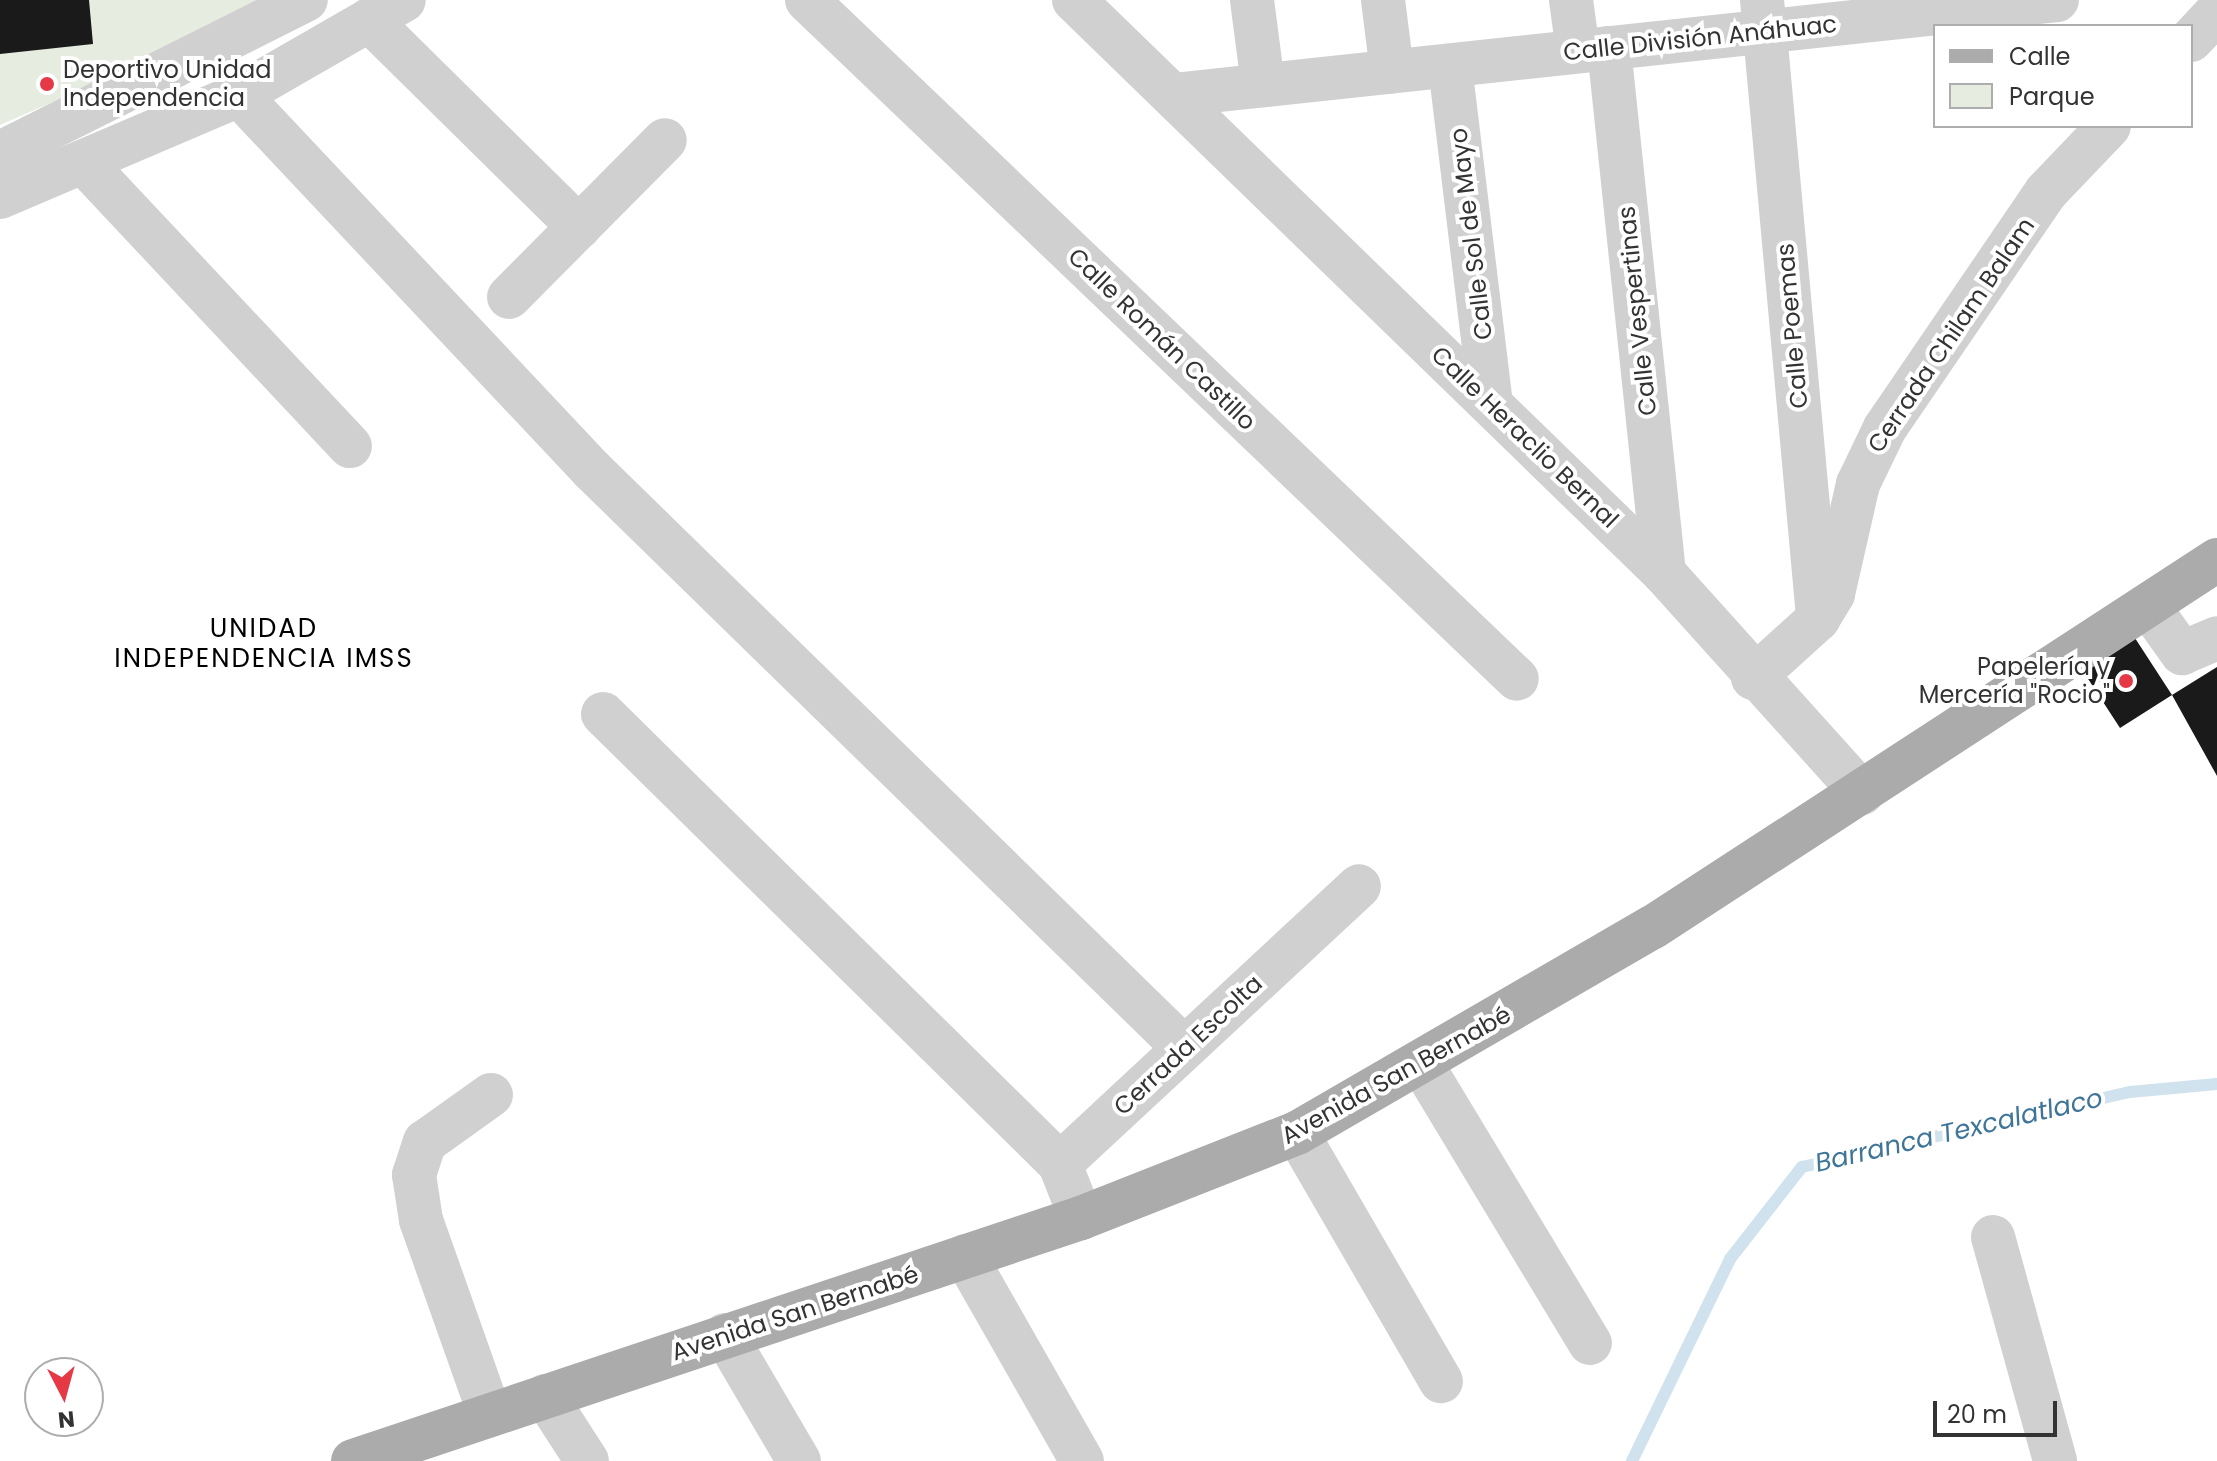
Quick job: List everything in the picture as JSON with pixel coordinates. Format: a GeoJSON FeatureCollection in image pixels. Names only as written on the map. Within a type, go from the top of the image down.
{"type":"FeatureCollection","features":[{"type":"Feature","properties":{"kind":"main road","name":"Avenida San Bernabé"},"geometry":{"type":"LineString","coordinates":[[353,1461],[410,1453],[490,1415],[1081,1218],[1297,1133],[1421,1063],[1862,793],[2217,560]]}},
{"type":"Feature","properties":{"kind":"street"},"geometry":{"type":"LineString","coordinates":[[0,153],[306,0]]}},
{"type":"Feature","properties":{"kind":"street","name":"Calle Román Castillo"},"geometry":{"type":"LineString","coordinates":[[807,0],[1517,679]]}},
{"type":"Feature","properties":{"kind":"street","name":"Calle Heraclio Bernal"},"geometry":{"type":"LineString","coordinates":[[1074,0],[1664,573],[1753,678],[1862,793]]}},
{"type":"Feature","properties":{"kind":"street"},"geometry":{"type":"LineString","coordinates":[[1252,0],[1263,85]]}},
{"type":"Feature","properties":{"kind":"street"},"geometry":{"type":"LineString","coordinates":[[1383,0],[1392,71]]}},
{"type":"Feature","properties":{"kind":"street","name":"Calle Vespertinas"},"geometry":{"type":"LineString","coordinates":[[1571,0],[1594,50],[1664,573]]}},
{"type":"Feature","properties":{"kind":"street","name":"Calle División Anáhuac"},"geometry":{"type":"LineString","coordinates":[[1173,95],[1594,50],[1764,16],[2057,0]]}},
{"type":"Feature","properties":{"kind":"street"},"geometry":{"type":"LineString","coordinates":[[0,197],[85,164],[239,95],[387,10],[579,227]]}},
{"type":"Feature","properties":{"kind":"street"},"geometry":{"type":"LineString","coordinates":[[2193,38],[2217,12]]}},
{"type":"Feature","properties":{"kind":"street","name":"Calle Poemas"},"geometry":{"type":"LineString","coordinates":[[1764,16],[1818,619]]}},
{"type":"Feature","properties":{"kind":"street","name":"Calle Sol de Mayo"},"geometry":{"type":"LineString","coordinates":[[1450,66],[1491,403]]}},
{"type":"Feature","properties":{"kind":"street"},"geometry":{"type":"LineString","coordinates":[[239,95],[592,470],[1184,1048]]}},
{"type":"Feature","properties":{"kind":"street","name":"Cerrada Chilam Balam"},"geometry":{"type":"LineString","coordinates":[[1753,678],[1818,619],[1833,594],[1858,484],[1885,428],[2046,192],[2107,128]]}},
{"type":"Feature","properties":{"kind":"street"},"geometry":{"type":"LineString","coordinates":[[509,297],[665,140]]}},
{"type":"Feature","properties":{"kind":"street"},"geometry":{"type":"LineString","coordinates":[[85,164],[350,446]]}},
{"type":"Feature","properties":{"kind":"street"},"geometry":{"type":"LineString","coordinates":[[2149,607],[2182,653],[2217,638]]}},
{"type":"Feature","properties":{"kind":"street"},"geometry":{"type":"LineString","coordinates":[[603,714],[1060,1164],[1081,1218]]}},
{"type":"Feature","properties":{"kind":"street","name":"Cerrada Escolta"},"geometry":{"type":"LineString","coordinates":[[1060,1164],[1359,886]]}},
{"type":"Feature","properties":{"kind":"street"},"geometry":{"type":"LineString","coordinates":[[1421,1063],[1590,1343]]}},
{"type":"Feature","properties":{"kind":"street"},"geometry":{"type":"LineString","coordinates":[[490,1415],[421,1220],[414,1175],[425,1142],[491,1095]]}},
{"type":"Feature","properties":{"kind":"street"},"geometry":{"type":"LineString","coordinates":[[1297,1133],[1441,1381]]}},
{"type":"Feature","properties":{"kind":"street"},"geometry":{"type":"LineString","coordinates":[[1993,1237],[2055,1461]]}},
{"type":"Feature","properties":{"kind":"street"},"geometry":{"type":"LineString","coordinates":[[965,1256],[1082,1461]]}},
{"type":"Feature","properties":{"kind":"street"},"geometry":{"type":"LineString","coordinates":[[725,1335],[799,1461]]}},
{"type":"Feature","properties":{"kind":"street"},"geometry":{"type":"LineString","coordinates":[[545,1396],[587,1461]]}},
{"type":"Feature","properties":{"kind":"green space","name":"Deportivo Unidad Independencia"},"geometry":{"type":"Polygon","coordinates":[[[0,0],[264,0],[186,44],[0,125],[0,0]]]}},
{"type":"Feature","properties":{"kind":"building"},"geometry":{"type":"Polygon","coordinates":[[[0,0],[89,0],[93,44],[0,54],[0,0]]]}},
{"type":"Feature","properties":{"kind":"building","name":"Papelería y Mercería \"Rocio\""},"geometry":{"type":"Polygon","coordinates":[[[2133,635],[2172,695],[2120,728],[2081,668],[2133,635]]]}},
{"type":"Feature","properties":{"kind":"building"},"geometry":{"type":"Polygon","coordinates":[[[2217,667],[2217,776],[2172,695],[2217,667]]]}},
{"type":"Feature","properties":{"kind":"waterway","name":"Barranca Texcalatlaco"},"geometry":{"type":"LineString","coordinates":[[1632,1461],[1730,1259],[1802,1167],[2130,1092],[2217,1084]]}},
{"type":"Feature","properties":{"kind":"place","name":"Deportivo Unidad Independencia"},"geometry":{"type":"Point","coordinates":[47,84]}},
{"type":"Feature","properties":{"kind":"place","name":"Papelería y Mercería \"Rocio\""},"geometry":{"type":"Point","coordinates":[2126,681]}},
{"type":"Feature","properties":{"kind":"district","name":"UNIDAD INDEPENDENCIA IMSS"},"geometry":{"type":"Point","coordinates":[264,644]}}]}
